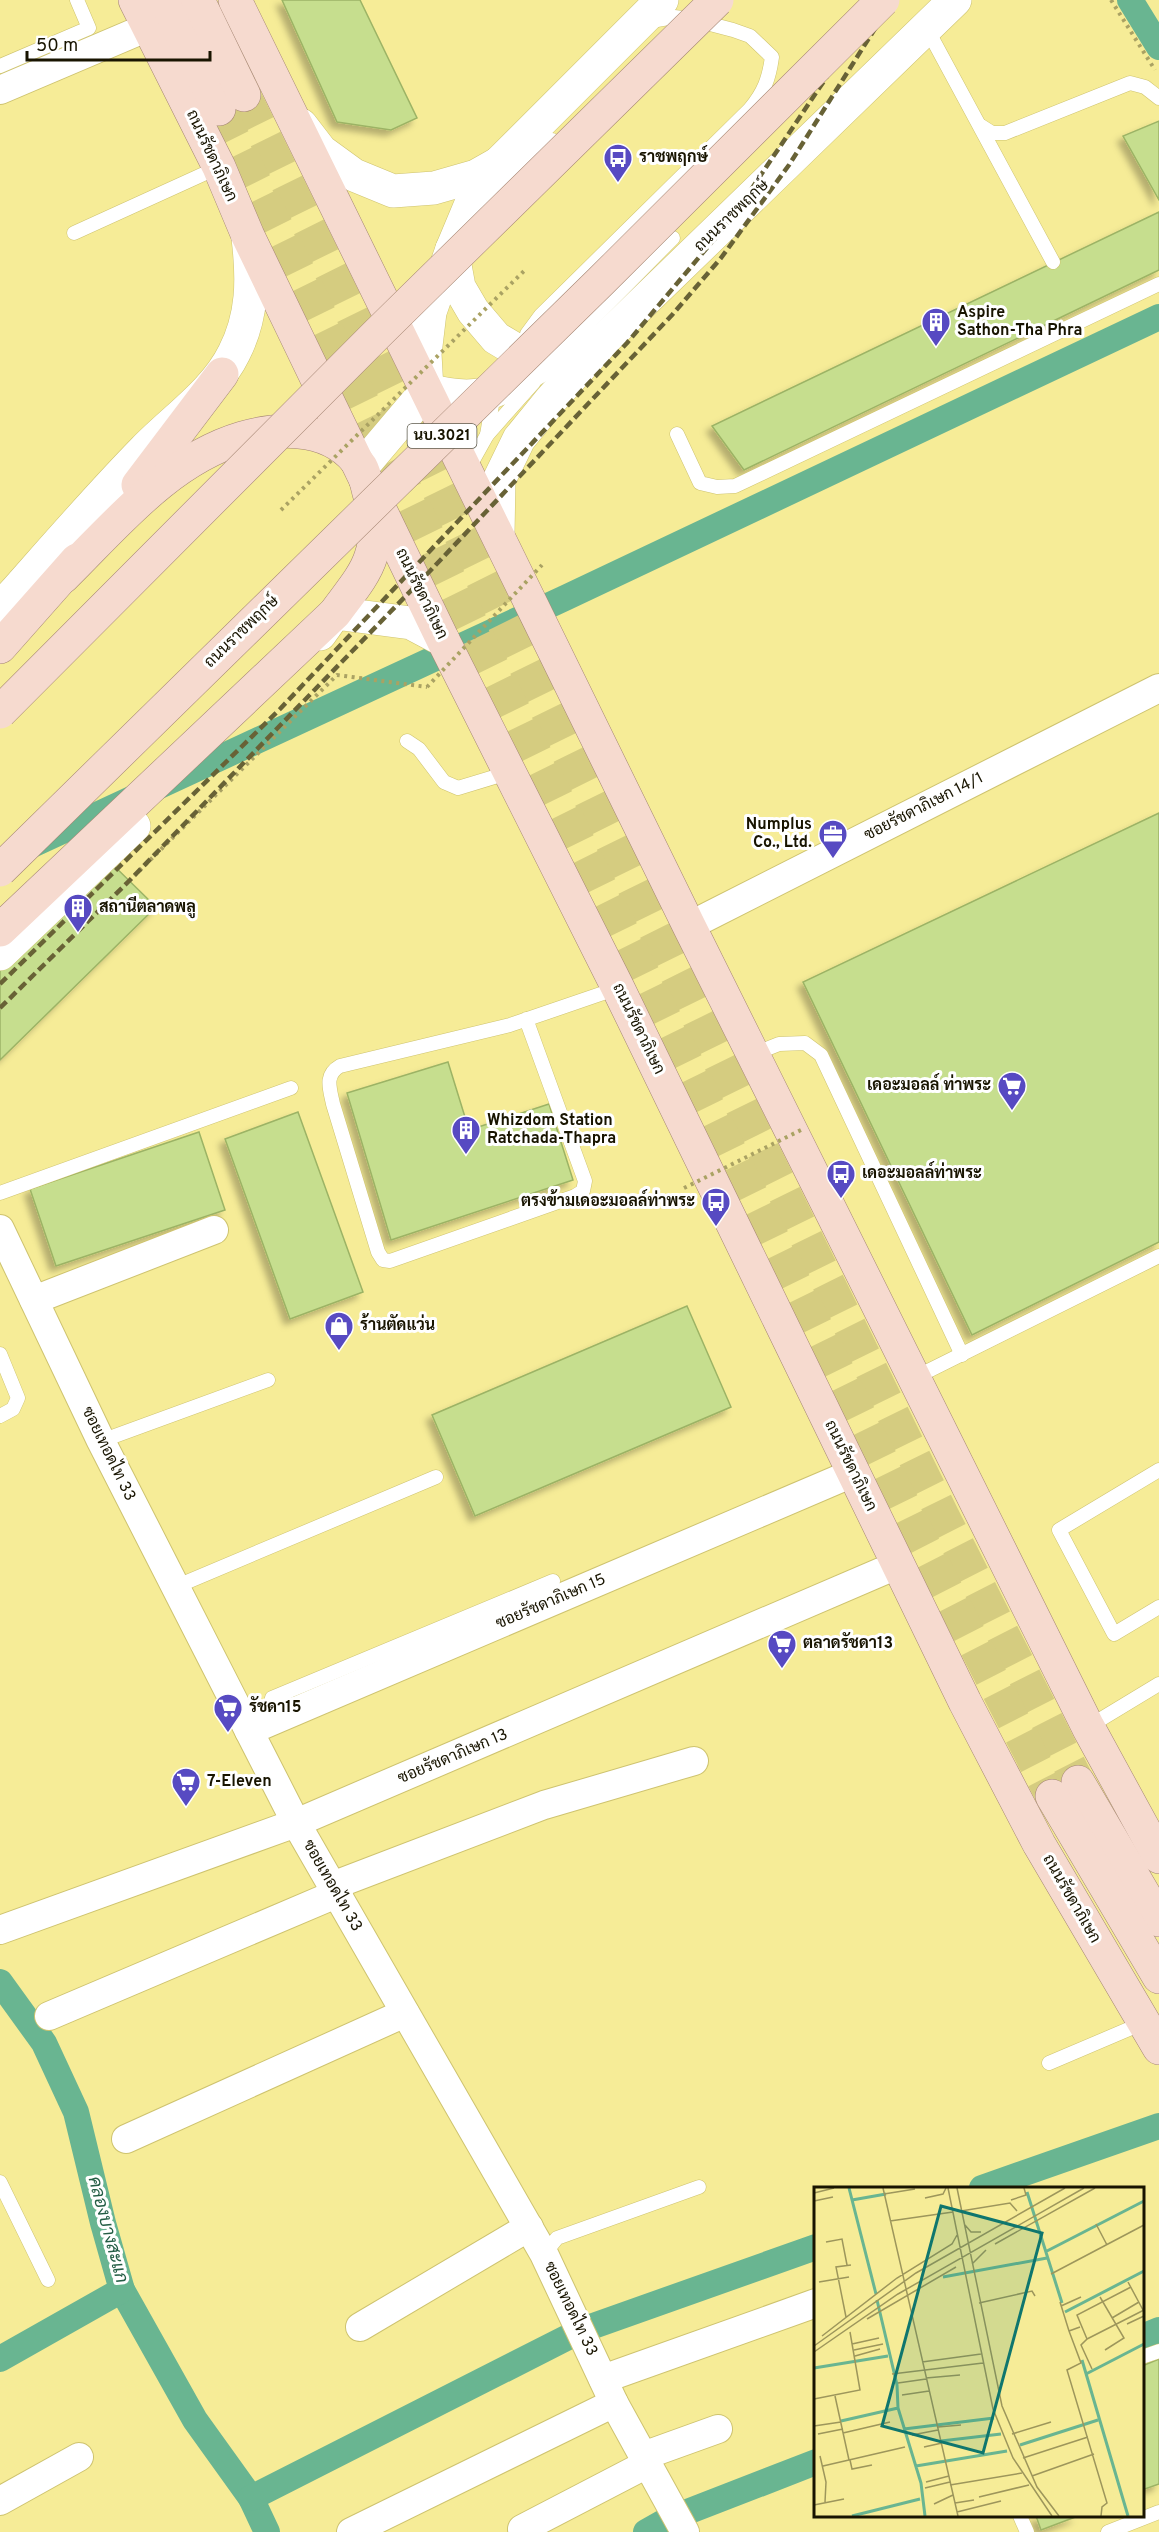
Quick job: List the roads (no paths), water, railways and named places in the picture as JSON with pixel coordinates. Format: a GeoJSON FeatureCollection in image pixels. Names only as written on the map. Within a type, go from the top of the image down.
{"type":"FeatureCollection","features":[{"type":"Feature","properties":{"kind":"main road","name":"ถนนรัชดาภิเษก"},"geometry":{"type":"LineString","coordinates":[[150,9],[231,102],[198,0]]}},
{"type":"Feature","properties":{"kind":"main road"},"geometry":{"type":"LineString","coordinates":[[235,0],[689,926],[1088,1727],[1159,1857]]}},
{"type":"Feature","properties":{"kind":"main road"},"geometry":{"type":"LineString","coordinates":[[0,712],[361,350],[717,0]]}},
{"type":"Feature","properties":{"kind":"main road","name":"ถนนราชพฤกษ์"},"geometry":{"type":"LineString","coordinates":[[0,870],[883,0]]}},
{"type":"Feature","properties":{"kind":"main road","name":"ถนนราชพฤกษ์"},"geometry":{"type":"LineString","coordinates":[[427,390],[452,397],[471,398],[495,392],[558,355],[604,340],[955,0]]}},
{"type":"Feature","properties":{"kind":"main road","name":"ถนนรัชดาภิเษก"},"geometry":{"type":"LineString","coordinates":[[150,9],[248,236],[443,640],[618,988],[897,1565],[1039,1844],[1151,2036]]}},
{"type":"Feature","properties":{"kind":"main road"},"geometry":{"type":"LineString","coordinates":[[361,468],[427,390],[426,329],[434,298],[470,206],[499,163],[638,24],[672,9]]}},
{"type":"Feature","properties":{"kind":"main road"},"geometry":{"type":"LineString","coordinates":[[286,105],[321,151],[354,174],[393,191],[435,188],[476,176],[499,163]]}},
{"type":"Feature","properties":{"kind":"main road"},"geometry":{"type":"LineString","coordinates":[[0,647],[63,577],[166,451],[222,374],[235,352],[248,315],[252,291],[248,236]]}},
{"type":"Feature","properties":{"kind":"main road"},"geometry":{"type":"LineString","coordinates":[[457,237],[459,287],[473,311],[496,338],[516,350],[558,355]]}},
{"type":"Feature","properties":{"kind":"main road"},"geometry":{"type":"LineString","coordinates":[[498,534],[499,480],[519,439],[604,340]]}},
{"type":"Feature","properties":{"kind":"main road"},"geometry":{"type":"LineString","coordinates":[[0,609],[132,462],[222,374]]}},
{"type":"Feature","properties":{"kind":"main road"},"geometry":{"type":"LineString","coordinates":[[0,954],[272,693],[355,586],[371,557],[375,534],[375,513],[361,468],[337,443],[317,434],[290,431],[241,438],[194,461],[167,478],[143,498],[63,577]]}},
{"type":"Feature","properties":{"kind":"main road"},"geometry":{"type":"LineString","coordinates":[[335,613],[411,622],[443,640]]}},
{"type":"Feature","properties":{"kind":"main road"},"geometry":{"type":"LineString","coordinates":[[0,930],[335,613]]}},
{"type":"Feature","properties":{"kind":"main road"},"geometry":{"type":"LineString","coordinates":[[1159,1920],[1065,1789],[1159,1977]]}},
{"type":"Feature","properties":{"kind":"street"},"geometry":{"type":"LineString","coordinates":[[0,90],[150,9]]}},
{"type":"Feature","properties":{"kind":"street","name":"ซอยรัชดาภิเษก 14/1"},"geometry":{"type":"LineString","coordinates":[[689,926],[1159,688]]}},
{"type":"Feature","properties":{"kind":"street","name":"ซอยเทอดไท 33"},"geometry":{"type":"LineString","coordinates":[[0,1228],[101,1441],[175,1587],[258,1727],[296,1823],[544,2254],[609,2391],[685,2532]]}},
{"type":"Feature","properties":{"kind":"street"},"geometry":{"type":"LineString","coordinates":[[34,1300],[214,1230]]}},
{"type":"Feature","properties":{"kind":"street","name":"ซอยรัชดาภิเษก 15"},"geometry":{"type":"LineString","coordinates":[[258,1727],[853,1473]]}},
{"type":"Feature","properties":{"kind":"street","name":"ซอยรัชดาภิเษก 13"},"geometry":{"type":"LineString","coordinates":[[0,1930],[296,1823],[897,1565]]}},
{"type":"Feature","properties":{"kind":"street"},"geometry":{"type":"LineString","coordinates":[[48,2016],[334,1890],[544,1805],[694,1761]]}},
{"type":"Feature","properties":{"kind":"street"},"geometry":{"type":"LineString","coordinates":[[126,2139],[405,2013]]}},
{"type":"Feature","properties":{"kind":"street"},"geometry":{"type":"LineString","coordinates":[[360,2327],[529,2227]]}},
{"type":"Feature","properties":{"kind":"street"},"geometry":{"type":"LineString","coordinates":[[351,2532],[609,2391],[814,2304]]}},
{"type":"Feature","properties":{"kind":"street"},"geometry":{"type":"LineString","coordinates":[[522,2529],[645,2460],[717,2429]]}},
{"type":"Feature","properties":{"kind":"street"},"geometry":{"type":"LineString","coordinates":[[0,2501],[80,2457]]}},
{"type":"Feature","properties":{"kind":"lane"},"geometry":{"type":"LineString","coordinates":[[0,66],[89,28],[77,0]]}},
{"type":"Feature","properties":{"kind":"lane"},"geometry":{"type":"LineString","coordinates":[[487,435],[495,392],[516,350],[541,315],[750,109],[763,93],[769,77],[772,57],[750,36],[672,9],[622,73]]}},
{"type":"Feature","properties":{"kind":"lane"},"geometry":{"type":"LineString","coordinates":[[926,27],[1053,262]]}},
{"type":"Feature","properties":{"kind":"lane"},"geometry":{"type":"LineString","coordinates":[[979,124],[999,135],[1130,83],[1145,87],[1159,98]]}},
{"type":"Feature","properties":{"kind":"lane"},"geometry":{"type":"LineString","coordinates":[[457,237],[564,128]]}},
{"type":"Feature","properties":{"kind":"lane"},"geometry":{"type":"LineString","coordinates":[[74,234],[219,167]]}},
{"type":"Feature","properties":{"kind":"lane"},"geometry":{"type":"LineString","coordinates":[[467,470],[487,435],[558,355],[673,238]]}},
{"type":"Feature","properties":{"kind":"lane"},"geometry":{"type":"LineString","coordinates":[[677,434],[700,483],[717,487],[735,486],[1081,315],[1159,284]]}},
{"type":"Feature","properties":{"kind":"lane"},"geometry":{"type":"LineString","coordinates":[[407,741],[419,748],[428,764],[444,782],[458,788],[511,772]]}},
{"type":"Feature","properties":{"kind":"lane"},"geometry":{"type":"LineString","coordinates":[[526,1019],[585,1180],[583,1191],[575,1196],[390,1261],[383,1260],[378,1252],[333,1104],[329,1081],[332,1072],[340,1065],[526,1019],[618,988]]}},
{"type":"Feature","properties":{"kind":"lane"},"geometry":{"type":"LineString","coordinates":[[754,1054],[779,1044],[805,1043],[821,1055],[962,1355]]}},
{"type":"Feature","properties":{"kind":"lane"},"geometry":{"type":"LineString","coordinates":[[0,1193],[291,1088]]}},
{"type":"Feature","properties":{"kind":"lane"},"geometry":{"type":"LineString","coordinates":[[914,1378],[1159,1256]]}},
{"type":"Feature","properties":{"kind":"lane"},"geometry":{"type":"LineString","coordinates":[[0,1354],[18,1398],[13,1409],[0,1416]]}},
{"type":"Feature","properties":{"kind":"lane"},"geometry":{"type":"LineString","coordinates":[[101,1441],[267,1380]]}},
{"type":"Feature","properties":{"kind":"lane"},"geometry":{"type":"LineString","coordinates":[[1159,1470],[1059,1530],[1114,1634],[1159,1607]]}},
{"type":"Feature","properties":{"kind":"lane"},"geometry":{"type":"LineString","coordinates":[[175,1587],[436,1477]]}},
{"type":"Feature","properties":{"kind":"lane"},"geometry":{"type":"LineString","coordinates":[[258,1727],[272,1698],[553,1581]]}},
{"type":"Feature","properties":{"kind":"lane"},"geometry":{"type":"LineString","coordinates":[[1088,1727],[1159,1684]]}},
{"type":"Feature","properties":{"kind":"lane"},"geometry":{"type":"LineString","coordinates":[[1049,2063],[1151,2036]]}},
{"type":"Feature","properties":{"kind":"lane"},"geometry":{"type":"LineString","coordinates":[[0,2182],[48,2280]]}},
{"type":"Feature","properties":{"kind":"lane"},"geometry":{"type":"LineString","coordinates":[[544,2254],[557,2238],[699,2187]]}},
{"type":"Feature","properties":{"kind":"lane"},"geometry":{"type":"LineString","coordinates":[[1144,2357],[1159,2351]]}},
{"type":"Feature","properties":{"kind":"lane"},"geometry":{"type":"LineString","coordinates":[[1108,2532],[1159,2512]]}},
{"type":"Feature","properties":{"kind":"lane"},"geometry":{"type":"LineString","coordinates":[[1020,2517],[1027,2532]]}},
{"type":"Feature","properties":{"kind":"waterway"},"geometry":{"type":"LineString","coordinates":[[1130,0],[1159,47]]}},
{"type":"Feature","properties":{"kind":"waterway"},"geometry":{"type":"LineString","coordinates":[[32,845],[565,598],[1159,317]]}},
{"type":"Feature","properties":{"kind":"waterway","name":"คลองบางสะแก"},"geometry":{"type":"LineString","coordinates":[[0,1982],[44,2043],[76,2112],[122,2290],[195,2420],[251,2498],[267,2532]]}},
{"type":"Feature","properties":{"kind":"waterway"},"geometry":{"type":"LineString","coordinates":[[985,2187],[1159,2126]]}},
{"type":"Feature","properties":{"kind":"waterway"},"geometry":{"type":"LineString","coordinates":[[251,2498],[582,2330],[814,2248]]}},
{"type":"Feature","properties":{"kind":"waterway"},"geometry":{"type":"LineString","coordinates":[[0,2359],[122,2290]]}},
{"type":"Feature","properties":{"kind":"waterway"},"geometry":{"type":"LineString","coordinates":[[1144,2336],[1159,2330]]}},
{"type":"Feature","properties":{"kind":"waterway"},"geometry":{"type":"LineString","coordinates":[[646,2532],[669,2519],[814,2463]]}},
{"type":"Feature","properties":{"kind":"tunnel"},"geometry":{"type":"LineString","coordinates":[[244,95],[943,1516],[1078,1782]]}},
{"type":"Feature","properties":{"kind":"tunnel"},"geometry":{"type":"LineString","coordinates":[[219,109],[916,1530],[1052,1796]]}},
{"type":"Feature","properties":{"kind":"railway"},"geometry":{"type":"LineString","coordinates":[[0,984],[280,709],[627,343],[732,218],[824,81],[873,0]]}},
{"type":"Feature","properties":{"kind":"railway"},"geometry":{"type":"LineString","coordinates":[[0,1008],[130,880],[430,571],[672,315],[721,258],[789,165],[893,0]]}},
{"type":"Feature","properties":{"kind":"place","name":"ราชพฤกษ์"},"geometry":{"type":"Point","coordinates":[618,184]}},
{"type":"Feature","properties":{"kind":"place","name":"Aspire Sathon-Tha Phra"},"geometry":{"type":"Point","coordinates":[936,348]}},
{"type":"Feature","properties":{"kind":"place","name":"Numplus Co., Ltd."},"geometry":{"type":"Point","coordinates":[833,860]}},
{"type":"Feature","properties":{"kind":"place","name":"สถานีตลาดพลู"},"geometry":{"type":"Point","coordinates":[78,934]}},
{"type":"Feature","properties":{"kind":"place","name":"เดอะมอลล์ ท่าพระ"},"geometry":{"type":"Point","coordinates":[1012,1112]}},
{"type":"Feature","properties":{"kind":"place","name":"Whizdom Station Ratchada-Thapra"},"geometry":{"type":"Point","coordinates":[466,1156]}},
{"type":"Feature","properties":{"kind":"place","name":"เดอะมอลล์ท่าพระ"},"geometry":{"type":"Point","coordinates":[841,1200]}},
{"type":"Feature","properties":{"kind":"place","name":"ตรงข้ามเดอะมอลล์ท่าพระ"},"geometry":{"type":"Point","coordinates":[716,1228]}},
{"type":"Feature","properties":{"kind":"place","name":"ร้านตัดแว่น"},"geometry":{"type":"Point","coordinates":[339,1352]}},
{"type":"Feature","properties":{"kind":"place","name":"ตลาดรัชดา13"},"geometry":{"type":"Point","coordinates":[782,1670]}},
{"type":"Feature","properties":{"kind":"place","name":"รัชดา15"},"geometry":{"type":"Point","coordinates":[228,1734]}},
{"type":"Feature","properties":{"kind":"place","name":"7-Eleven"},"geometry":{"type":"Point","coordinates":[186,1808]}}]}
